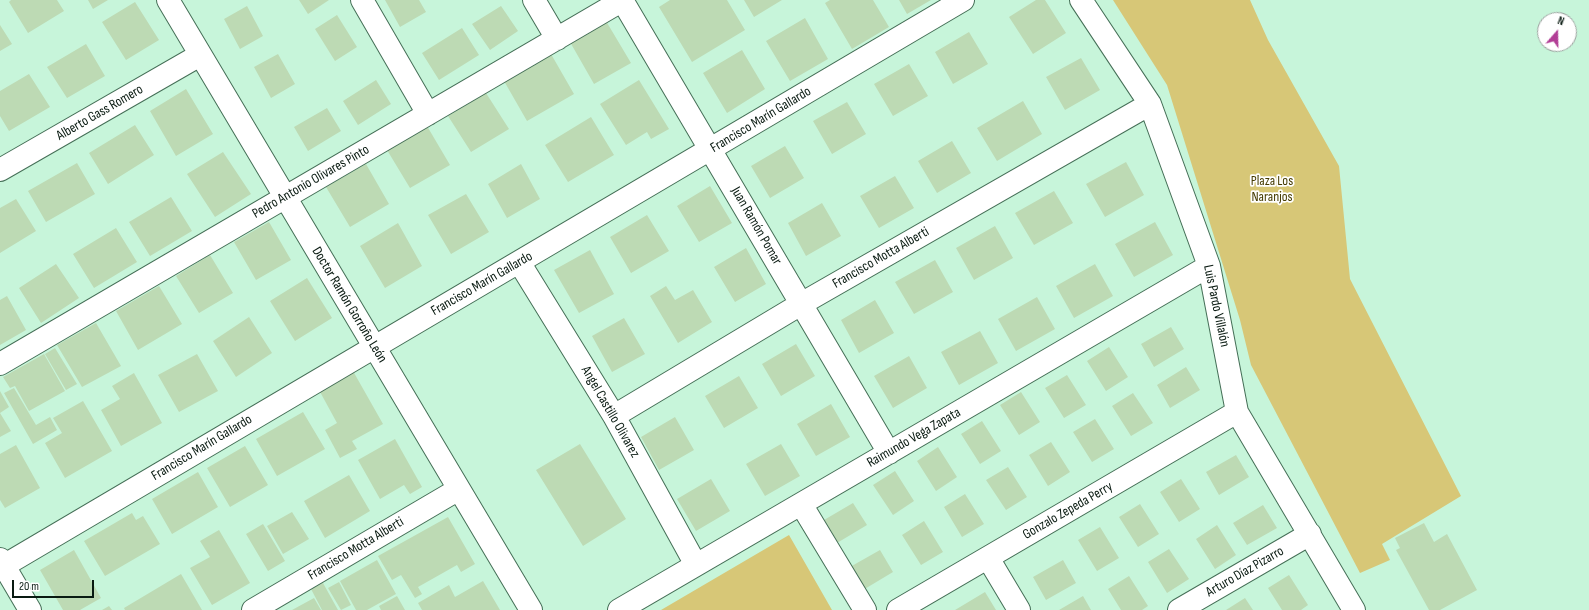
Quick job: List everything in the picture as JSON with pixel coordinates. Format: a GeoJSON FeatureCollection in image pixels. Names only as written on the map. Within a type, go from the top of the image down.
{"type":"FeatureCollection","features":[{"type":"Feature","properties":{"kind":"street","name":"Doctor Ramón Gorroño León"},"geometry":{"type":"LineString","coordinates":[[168,0],[531,610]]}},
{"type":"Feature","properties":{"kind":"street"},"geometry":{"type":"LineString","coordinates":[[362,0],[428,114]]}},
{"type":"Feature","properties":{"kind":"street"},"geometry":{"type":"LineString","coordinates":[[534,0],[557,38]]}},
{"type":"Feature","properties":{"kind":"street","name":"Pedro Antonio Olivares Pinto"},"geometry":{"type":"LineString","coordinates":[[0,364],[622,0]]}},
{"type":"Feature","properties":{"kind":"street","name":"Juan Ramón Pomar"},"geometry":{"type":"LineString","coordinates":[[622,0],[889,453]]}},
{"type":"Feature","properties":{"kind":"street","name":"Francisco Marín Gallardo"},"geometry":{"type":"LineString","coordinates":[[1,564],[519,262],[963,0]]}},
{"type":"Feature","properties":{"kind":"street","name":"Luis Pardo Villalón"},"geometry":{"type":"LineString","coordinates":[[1081,0],[1150,104],[1209,266],[1237,412],[1354,610]]}},
{"type":"Feature","properties":{"kind":"street","name":"Alberto Gass Romero"},"geometry":{"type":"LineString","coordinates":[[0,170],[200,55]]}},
{"type":"Feature","properties":{"kind":"street","name":"Francisco Motta Alberti"},"geometry":{"type":"LineString","coordinates":[[614,416],[801,304],[1150,104]]}},
{"type":"Feature","properties":{"kind":"street","name":"Angel Castillo Olivarez"},"geometry":{"type":"LineString","coordinates":[[519,262],[614,416],[696,565]]}},
{"type":"Feature","properties":{"kind":"street","name":"Raimundo Vega Zapata"},"geometry":{"type":"LineString","coordinates":[[619,610],[1209,266]]}},
{"type":"Feature","properties":{"kind":"street","name":"Gonzalo Zepeda Perry"},"geometry":{"type":"LineString","coordinates":[[898,610],[1237,412]]}},
{"type":"Feature","properties":{"kind":"street","name":"Francisco Motta Alberti"},"geometry":{"type":"LineString","coordinates":[[253,610],[458,488]]}},
{"type":"Feature","properties":{"kind":"street"},"geometry":{"type":"LineString","coordinates":[[801,504],[865,610]]}},
{"type":"Feature","properties":{"kind":"street","name":"Arturo Díaz Pizarro"},"geometry":{"type":"LineString","coordinates":[[1182,609],[1310,534]]}},
{"type":"Feature","properties":{"kind":"street"},"geometry":{"type":"LineString","coordinates":[[988,558],[1019,610]]}},
{"type":"Feature","properties":{"kind":"street"},"geometry":{"type":"LineString","coordinates":[[1,564],[30,610]]}},
{"type":"Feature","properties":{"kind":"green space","name":"Plaza Los Naranjos"},"geometry":{"type":"Polygon","coordinates":[[[1113,0],[1250,0],[1268,40],[1339,166],[1350,279],[1461,496],[1382,544],[1390,560],[1360,573],[1251,365],[1240,320],[1167,85],[1113,0]]]}},
{"type":"Feature","properties":{"kind":"green space"},"geometry":{"type":"Polygon","coordinates":[[[789,535],[832,610],[661,610],[789,535]]]}},
{"type":"Feature","properties":{"kind":"building"},"geometry":{"type":"Polygon","coordinates":[[[11,0],[57,0],[64,11],[28,33],[9,2],[11,0]]]}},
{"type":"Feature","properties":{"kind":"building"},"geometry":{"type":"Polygon","coordinates":[[[88,0],[108,0],[93,9],[88,0]]]}},
{"type":"Feature","properties":{"kind":"building"},"geometry":{"type":"Polygon","coordinates":[[[299,0],[329,0],[308,14],[299,0]]]}},
{"type":"Feature","properties":{"kind":"building"},"geometry":{"type":"Polygon","coordinates":[[[385,0],[419,0],[426,12],[400,27],[385,0]]]}},
{"type":"Feature","properties":{"kind":"building"},"geometry":{"type":"Polygon","coordinates":[[[670,0],[727,0],[745,30],[692,62],[659,7],[670,0]]]}},
{"type":"Feature","properties":{"kind":"building"},"geometry":{"type":"Polygon","coordinates":[[[744,0],[782,0],[754,17],[744,0]]]}},
{"type":"Feature","properties":{"kind":"building"},"geometry":{"type":"Polygon","coordinates":[[[830,0],[873,0],[889,27],[852,49],[825,3],[830,0]]]}},
{"type":"Feature","properties":{"kind":"building"},"geometry":{"type":"Polygon","coordinates":[[[899,0],[931,0],[907,14],[899,0]]]}},
{"type":"Feature","properties":{"kind":"building"},"geometry":{"type":"Polygon","coordinates":[[[1036,0],[1045,0],[1066,33],[1033,54],[1009,17],[1036,0]]]}},
{"type":"Feature","properties":{"kind":"building"},"geometry":{"type":"Polygon","coordinates":[[[135,2],[159,40],[126,60],[102,22],[135,2]]]}},
{"type":"Feature","properties":{"kind":"building"},"geometry":{"type":"Polygon","coordinates":[[[247,6],[263,36],[240,49],[224,19],[247,6]]]}},
{"type":"Feature","properties":{"kind":"building"},"geometry":{"type":"Polygon","coordinates":[[[501,6],[518,31],[490,50],[472,24],[501,6]]]}},
{"type":"Feature","properties":{"kind":"building"},"geometry":{"type":"Polygon","coordinates":[[[337,15],[357,47],[335,61],[315,29],[337,15]]]}},
{"type":"Feature","properties":{"kind":"building"},"geometry":{"type":"Polygon","coordinates":[[[805,18],[828,59],[790,81],[766,41],[805,18]]]}},
{"type":"Feature","properties":{"kind":"building"},"geometry":{"type":"Polygon","coordinates":[[[606,21],[631,63],[594,84],[570,42],[606,21]]]}},
{"type":"Feature","properties":{"kind":"building"},"geometry":{"type":"Polygon","coordinates":[[[0,25],[12,44],[0,51],[0,25]]]}},
{"type":"Feature","properties":{"kind":"building"},"geometry":{"type":"Polygon","coordinates":[[[462,28],[479,55],[439,80],[422,53],[462,28]]]}},
{"type":"Feature","properties":{"kind":"building"},"geometry":{"type":"Polygon","coordinates":[[[969,32],[988,64],[953,84],[935,52],[969,32]]]}},
{"type":"Feature","properties":{"kind":"building"},"geometry":{"type":"Polygon","coordinates":[[[86,44],[105,76],[67,98],[47,67],[86,44]]]}},
{"type":"Feature","properties":{"kind":"building"},"geometry":{"type":"Polygon","coordinates":[[[742,50],[765,89],[727,113],[703,73],[742,50]]]}},
{"type":"Feature","properties":{"kind":"building"},"geometry":{"type":"Polygon","coordinates":[[[278,54],[295,84],[271,98],[254,67],[278,54]]]}},
{"type":"Feature","properties":{"kind":"building"},"geometry":{"type":"Polygon","coordinates":[[[551,54],[574,94],[527,121],[504,81],[551,54]]]}},
{"type":"Feature","properties":{"kind":"building"},"geometry":{"type":"Polygon","coordinates":[[[1081,58],[1100,90],[1065,110],[1046,77],[1081,58]]]}},
{"type":"Feature","properties":{"kind":"building"},"geometry":{"type":"Polygon","coordinates":[[[909,64],[928,96],[893,116],[874,84],[909,64]]]}},
{"type":"Feature","properties":{"kind":"building"},"geometry":{"type":"Polygon","coordinates":[[[29,74],[50,107],[9,131],[0,116],[0,91],[29,74]]]}},
{"type":"Feature","properties":{"kind":"building"},"geometry":{"type":"Polygon","coordinates":[[[376,80],[391,104],[358,125],[343,101],[376,80]]]}},
{"type":"Feature","properties":{"kind":"building"},"geometry":{"type":"Polygon","coordinates":[[[639,80],[669,129],[651,139],[647,132],[626,145],[600,104],[639,80]]]}},
{"type":"Feature","properties":{"kind":"building"},"geometry":{"type":"Polygon","coordinates":[[[186,89],[213,134],[176,156],[150,111],[186,89]]]}},
{"type":"Feature","properties":{"kind":"building"},"geometry":{"type":"Polygon","coordinates":[[[486,93],[509,129],[471,152],[448,116],[486,93]]]}},
{"type":"Feature","properties":{"kind":"building"},"geometry":{"type":"Polygon","coordinates":[[[1023,101],[1042,134],[997,161],[977,128],[1023,101]]]}},
{"type":"Feature","properties":{"kind":"building"},"geometry":{"type":"Polygon","coordinates":[[[847,102],[866,134],[832,154],[813,121],[847,102]]]}},
{"type":"Feature","properties":{"kind":"building"},"geometry":{"type":"Polygon","coordinates":[[[327,108],[341,131],[308,151],[294,127],[327,108]]]}},
{"type":"Feature","properties":{"kind":"building"},"geometry":{"type":"Polygon","coordinates":[[[591,117],[614,155],[568,182],[545,145],[591,117]]]}},
{"type":"Feature","properties":{"kind":"building"},"geometry":{"type":"Polygon","coordinates":[[[135,125],[154,155],[108,184],[89,153],[135,125]]]}},
{"type":"Feature","properties":{"kind":"building"},"geometry":{"type":"Polygon","coordinates":[[[427,126],[450,165],[410,188],[387,150],[427,126]]]}},
{"type":"Feature","properties":{"kind":"building"},"geometry":{"type":"Polygon","coordinates":[[[952,141],[971,173],[937,193],[918,161],[952,141]]]}},
{"type":"Feature","properties":{"kind":"building"},"geometry":{"type":"Polygon","coordinates":[[[785,146],[804,178],[770,198],[751,166],[785,146]]]}},
{"type":"Feature","properties":{"kind":"building"},"geometry":{"type":"Polygon","coordinates":[[[223,152],[251,194],[215,217],[187,174],[223,152]]]}},
{"type":"Feature","properties":{"kind":"building"},"geometry":{"type":"Polygon","coordinates":[[[1126,162],[1144,195],[1105,217],[1086,184],[1126,162]]]}},
{"type":"Feature","properties":{"kind":"building"},"geometry":{"type":"Polygon","coordinates":[[[77,163],[95,194],[46,222],[28,191],[77,163]]]}},
{"type":"Feature","properties":{"kind":"building"},"geometry":{"type":"Polygon","coordinates":[[[366,164],[389,204],[350,227],[326,187],[366,164]]]}},
{"type":"Feature","properties":{"kind":"building"},"geometry":{"type":"Polygon","coordinates":[[[521,164],[540,199],[507,218],[488,184],[521,164]]]}},
{"type":"Feature","properties":{"kind":"building"},"geometry":{"type":"Polygon","coordinates":[[[895,176],[914,208],[879,228],[860,196],[895,176]]]}},
{"type":"Feature","properties":{"kind":"building"},"geometry":{"type":"Polygon","coordinates":[[[710,186],[732,223],[699,242],[677,206],[710,186]]]}},
{"type":"Feature","properties":{"kind":"building"},"geometry":{"type":"Polygon","coordinates":[[[1054,191],[1073,223],[1034,245],[1015,213],[1054,191]]]}},
{"type":"Feature","properties":{"kind":"building"},"geometry":{"type":"Polygon","coordinates":[[[466,194],[489,232],[451,254],[428,215],[466,194]]]}},
{"type":"Feature","properties":{"kind":"building"},"geometry":{"type":"Polygon","coordinates":[[[171,197],[192,231],[150,256],[129,222],[171,197]]]}},
{"type":"Feature","properties":{"kind":"building"},"geometry":{"type":"Polygon","coordinates":[[[16,199],[36,231],[0,253],[0,208],[16,199]]]}},
{"type":"Feature","properties":{"kind":"building"},"geometry":{"type":"Polygon","coordinates":[[[822,203],[841,236],[806,256],[788,223],[822,203]]]}},
{"type":"Feature","properties":{"kind":"building"},"geometry":{"type":"Polygon","coordinates":[[[647,215],[669,251],[631,273],[610,237],[647,215]]]}},
{"type":"Feature","properties":{"kind":"building"},"geometry":{"type":"Polygon","coordinates":[[[269,222],[291,260],[256,280],[234,242],[269,222]]]}},
{"type":"Feature","properties":{"kind":"building"},"geometry":{"type":"Polygon","coordinates":[[[1155,222],[1173,255],[1134,277],[1115,244],[1155,222]]]}},
{"type":"Feature","properties":{"kind":"building"},"geometry":{"type":"Polygon","coordinates":[[[398,223],[422,266],[385,288],[360,246],[398,223]]]}},
{"type":"Feature","properties":{"kind":"building"},"geometry":{"type":"Polygon","coordinates":[[[995,226],[1013,258],[974,280],[956,248],[995,226]]]}},
{"type":"Feature","properties":{"kind":"building"},"geometry":{"type":"Polygon","coordinates":[[[116,228],[137,262],[94,288],[73,254],[116,228]]]}},
{"type":"Feature","properties":{"kind":"building"},"geometry":{"type":"Polygon","coordinates":[[[746,248],[766,284],[735,302],[714,267],[746,248]]]}},
{"type":"Feature","properties":{"kind":"building"},"geometry":{"type":"Polygon","coordinates":[[[590,250],[614,294],[579,313],[554,270],[590,250]]]}},
{"type":"Feature","properties":{"kind":"building"},"geometry":{"type":"Polygon","coordinates":[[[210,255],[233,293],[199,313],[176,276],[210,255]]]}},
{"type":"Feature","properties":{"kind":"building"},"geometry":{"type":"Polygon","coordinates":[[[935,260],[953,292],[914,314],[895,282],[935,260]]]}},
{"type":"Feature","properties":{"kind":"building"},"geometry":{"type":"Polygon","coordinates":[[[56,264],[79,298],[41,323],[19,288],[56,264]]]}},
{"type":"Feature","properties":{"kind":"building"},"geometry":{"type":"Polygon","coordinates":[[[1095,264],[1113,296],[1074,318],[1056,286],[1095,264]]]}},
{"type":"Feature","properties":{"kind":"building"},"geometry":{"type":"Polygon","coordinates":[[[307,278],[332,318],[295,341],[270,301],[307,278]]]}},
{"type":"Feature","properties":{"kind":"building"},"geometry":{"type":"Polygon","coordinates":[[[159,286],[182,324],[138,350],[116,311],[159,286]]]}},
{"type":"Feature","properties":{"kind":"building"},"geometry":{"type":"Polygon","coordinates":[[[666,286],[675,300],[693,290],[712,322],[678,343],[650,296],[666,286]]]}},
{"type":"Feature","properties":{"kind":"building"},"geometry":{"type":"Polygon","coordinates":[[[7,296],[26,330],[0,345],[0,300],[7,296]]]}},
{"type":"Feature","properties":{"kind":"building"},"geometry":{"type":"Polygon","coordinates":[[[1037,297],[1055,329],[1016,351],[998,319],[1037,297]]]}},
{"type":"Feature","properties":{"kind":"building"},"geometry":{"type":"Polygon","coordinates":[[[875,300],[894,333],[859,353],[841,320],[875,300]]]}},
{"type":"Feature","properties":{"kind":"building"},"geometry":{"type":"Polygon","coordinates":[[[249,317],[272,353],[236,377],[213,341],[249,317]]]}},
{"type":"Feature","properties":{"kind":"building"},"geometry":{"type":"Polygon","coordinates":[[[624,318],[645,354],[612,372],[592,336],[624,318]]]}},
{"type":"Feature","properties":{"kind":"building"},"geometry":{"type":"Polygon","coordinates":[[[96,323],[121,366],[82,387],[57,345],[96,323]]]}},
{"type":"Feature","properties":{"kind":"building"},"geometry":{"type":"Polygon","coordinates":[[[1171,327],[1184,349],[1154,367],[1141,344],[1171,327]]]}},
{"type":"Feature","properties":{"kind":"building"},"geometry":{"type":"Polygon","coordinates":[[[980,331],[998,363],[959,385],[941,352],[980,331]]]}},
{"type":"Feature","properties":{"kind":"building"},"geometry":{"type":"Polygon","coordinates":[[[796,344],[815,376],[781,396],[762,364],[796,344]]]}},
{"type":"Feature","properties":{"kind":"building"},"geometry":{"type":"Polygon","coordinates":[[[1109,347],[1128,377],[1106,391],[1087,361],[1109,347]]]}},
{"type":"Feature","properties":{"kind":"building"},"geometry":{"type":"Polygon","coordinates":[[[55,348],[77,384],[66,390],[45,354],[55,348]]]}},
{"type":"Feature","properties":{"kind":"building"},"geometry":{"type":"Polygon","coordinates":[[[44,354],[65,391],[29,411],[15,386],[10,388],[3,377],[44,354]]]}},
{"type":"Feature","properties":{"kind":"building"},"geometry":{"type":"Polygon","coordinates":[[[197,354],[218,391],[179,412],[158,375],[197,354]]]}},
{"type":"Feature","properties":{"kind":"building"},"geometry":{"type":"Polygon","coordinates":[[[909,356],[927,388],[893,408],[874,376],[909,356]]]}},
{"type":"Feature","properties":{"kind":"building"},"geometry":{"type":"Polygon","coordinates":[[[1186,367],[1200,390],[1170,408],[1157,385],[1186,367]]]}},
{"type":"Feature","properties":{"kind":"building"},"geometry":{"type":"Polygon","coordinates":[[[353,371],[383,424],[352,441],[357,449],[340,458],[325,430],[337,423],[319,390],[353,371]]]}},
{"type":"Feature","properties":{"kind":"building"},"geometry":{"type":"Polygon","coordinates":[[[134,373],[162,423],[121,446],[101,410],[120,399],[112,386],[134,373]]]}},
{"type":"Feature","properties":{"kind":"building"},"geometry":{"type":"Polygon","coordinates":[[[1067,375],[1086,405],[1064,418],[1045,388],[1067,375]]]}},
{"type":"Feature","properties":{"kind":"building"},"geometry":{"type":"Polygon","coordinates":[[[739,376],[758,408],[724,428],[705,396],[739,376]]]}},
{"type":"Feature","properties":{"kind":"building"},"geometry":{"type":"Polygon","coordinates":[[[14,388],[36,425],[50,417],[57,430],[33,444],[4,393],[14,388]]]}},
{"type":"Feature","properties":{"kind":"building"},"geometry":{"type":"Polygon","coordinates":[[[0,391],[9,407],[0,413],[0,391]]]}},
{"type":"Feature","properties":{"kind":"building"},"geometry":{"type":"Polygon","coordinates":[[[1021,392],[1040,422],[1019,435],[1000,405],[1021,392]]]}},
{"type":"Feature","properties":{"kind":"building"},"geometry":{"type":"Polygon","coordinates":[[[1133,393],[1153,423],[1131,436],[1112,406],[1133,393]]]}},
{"type":"Feature","properties":{"kind":"building"},"geometry":{"type":"Polygon","coordinates":[[[83,401],[112,451],[65,478],[45,443],[62,433],[53,418],[83,401]]]}},
{"type":"Feature","properties":{"kind":"building"},"geometry":{"type":"Polygon","coordinates":[[[831,404],[850,437],[816,456],[797,424],[831,404]]]}},
{"type":"Feature","properties":{"kind":"building"},"geometry":{"type":"Polygon","coordinates":[[[303,412],[325,449],[277,476],[256,439],[303,412]]]}},
{"type":"Feature","properties":{"kind":"building"},"geometry":{"type":"Polygon","coordinates":[[[0,413],[11,431],[0,437],[0,413]]]}},
{"type":"Feature","properties":{"kind":"building"},"geometry":{"type":"Polygon","coordinates":[[[675,417],[694,450],[659,470],[641,437],[675,417]]]}},
{"type":"Feature","properties":{"kind":"building"},"geometry":{"type":"Polygon","coordinates":[[[1095,419],[1114,449],[1092,462],[1073,432],[1095,419]]]}},
{"type":"Feature","properties":{"kind":"building"},"geometry":{"type":"Polygon","coordinates":[[[982,421],[1001,451],[980,464],[961,434],[982,421]]]}},
{"type":"Feature","properties":{"kind":"building"},"geometry":{"type":"Polygon","coordinates":[[[395,439],[422,487],[410,494],[404,485],[380,499],[358,460],[395,439]]]}},
{"type":"Feature","properties":{"kind":"building"},"geometry":{"type":"Polygon","coordinates":[[[1051,442],[1070,472],[1048,486],[1029,455],[1051,442]]]}},
{"type":"Feature","properties":{"kind":"building"},"geometry":{"type":"Polygon","coordinates":[[[580,444],[626,519],[583,546],[536,470],[580,444]]]}},
{"type":"Feature","properties":{"kind":"building"},"geometry":{"type":"Polygon","coordinates":[[[781,444],[800,476],[765,496],[746,464],[781,444]]]}},
{"type":"Feature","properties":{"kind":"building"},"geometry":{"type":"Polygon","coordinates":[[[16,445],[40,488],[5,508],[0,500],[0,454],[16,445]]]}},
{"type":"Feature","properties":{"kind":"building"},"geometry":{"type":"Polygon","coordinates":[[[245,446],[268,485],[230,507],[207,468],[245,446]]]}},
{"type":"Feature","properties":{"kind":"building"},"geometry":{"type":"Polygon","coordinates":[[[938,447],[957,477],[936,491],[917,461],[938,447]]]}},
{"type":"Feature","properties":{"kind":"building"},"geometry":{"type":"Polygon","coordinates":[[[1236,455],[1249,477],[1219,495],[1206,472],[1236,455]]]}},
{"type":"Feature","properties":{"kind":"building"},"geometry":{"type":"Polygon","coordinates":[[[1008,467],[1027,497],[1006,510],[986,480],[1008,467]]]}},
{"type":"Feature","properties":{"kind":"building"},"geometry":{"type":"Polygon","coordinates":[[[895,471],[914,501],[893,515],[873,485],[895,471]]]}},
{"type":"Feature","properties":{"kind":"building"},"geometry":{"type":"Polygon","coordinates":[[[198,472],[218,507],[172,534],[152,499],[198,472]]]}},
{"type":"Feature","properties":{"kind":"building"},"geometry":{"type":"Polygon","coordinates":[[[349,475],[370,511],[325,538],[304,501],[349,475]]]}},
{"type":"Feature","properties":{"kind":"building"},"geometry":{"type":"Polygon","coordinates":[[[711,479],[730,511],[696,531],[677,499],[711,479]]]}},
{"type":"Feature","properties":{"kind":"building"},"geometry":{"type":"Polygon","coordinates":[[[1181,479],[1200,509],[1179,522],[1160,492],[1181,479]]]}},
{"type":"Feature","properties":{"kind":"building"},"geometry":{"type":"Polygon","coordinates":[[[965,494],[984,524],[962,537],[944,507],[965,494]]]}},
{"type":"Feature","properties":{"kind":"building"},"geometry":{"type":"Polygon","coordinates":[[[853,503],[867,525],[837,543],[824,520],[853,503]]]}},
{"type":"Feature","properties":{"kind":"building"},"geometry":{"type":"Polygon","coordinates":[[[1140,504],[1159,534],[1138,547],[1119,517],[1140,504]]]}},
{"type":"Feature","properties":{"kind":"building"},"geometry":{"type":"Polygon","coordinates":[[[1263,505],[1277,528],[1247,545],[1233,523],[1263,505]]]}},
{"type":"Feature","properties":{"kind":"building"},"geometry":{"type":"Polygon","coordinates":[[[292,512],[309,539],[283,554],[267,526],[292,512]]]}},
{"type":"Feature","properties":{"kind":"building"},"geometry":{"type":"Polygon","coordinates":[[[132,513],[136,520],[143,516],[160,544],[105,576],[84,541],[132,513]]]}},
{"type":"Feature","properties":{"kind":"building"},"geometry":{"type":"Polygon","coordinates":[[[448,517],[475,564],[461,572],[457,565],[418,587],[422,594],[415,598],[401,575],[392,580],[378,556],[448,517]]]}},
{"type":"Feature","properties":{"kind":"building"},"geometry":{"type":"Polygon","coordinates":[[[924,521],[943,552],[921,565],[902,535],[924,521]]]}},
{"type":"Feature","properties":{"kind":"building"},"geometry":{"type":"Polygon","coordinates":[[[1424,523],[1434,542],[1447,534],[1477,590],[1440,610],[1429,610],[1396,550],[1400,548],[1395,538],[1424,523]]]}},
{"type":"Feature","properties":{"kind":"building"},"geometry":{"type":"Polygon","coordinates":[[[263,524],[285,561],[268,571],[246,534],[263,524]]]}},
{"type":"Feature","properties":{"kind":"building"},"geometry":{"type":"Polygon","coordinates":[[[1217,525],[1236,555],[1215,569],[1196,539],[1217,525]]]}},
{"type":"Feature","properties":{"kind":"building"},"geometry":{"type":"Polygon","coordinates":[[[1100,527],[1119,558],[1097,571],[1078,540],[1100,527]]]}},
{"type":"Feature","properties":{"kind":"building"},"geometry":{"type":"Polygon","coordinates":[[[219,530],[250,583],[212,605],[190,568],[210,557],[200,541],[219,530]]]}},
{"type":"Feature","properties":{"kind":"building"},"geometry":{"type":"Polygon","coordinates":[[[1169,549],[1189,579],[1167,593],[1148,562],[1169,549]]]}},
{"type":"Feature","properties":{"kind":"building"},"geometry":{"type":"Polygon","coordinates":[[[74,550],[101,598],[80,610],[63,610],[40,570],[74,550]]]}},
{"type":"Feature","properties":{"kind":"building"},"geometry":{"type":"Polygon","coordinates":[[[880,550],[893,572],[863,590],[850,567],[880,550]]]}},
{"type":"Feature","properties":{"kind":"building"},"geometry":{"type":"Polygon","coordinates":[[[377,560],[396,594],[367,610],[356,610],[340,581],[377,560]]]}},
{"type":"Feature","properties":{"kind":"building"},"geometry":{"type":"Polygon","coordinates":[[[1063,560],[1076,583],[1046,600],[1033,577],[1063,560]]]}},
{"type":"Feature","properties":{"kind":"building"},"geometry":{"type":"Polygon","coordinates":[[[181,574],[202,610],[125,610],[124,608],[181,574]]]}},
{"type":"Feature","properties":{"kind":"building"},"geometry":{"type":"Polygon","coordinates":[[[1289,575],[1308,605],[1301,610],[1282,610],[1268,588],[1289,575]]]}},
{"type":"Feature","properties":{"kind":"building"},"geometry":{"type":"Polygon","coordinates":[[[1129,576],[1148,606],[1142,610],[1121,610],[1108,589],[1129,576]]]}},
{"type":"Feature","properties":{"kind":"building"},"geometry":{"type":"Polygon","coordinates":[[[483,581],[500,610],[422,610],[418,603],[449,585],[455,597],[483,581]]]}},
{"type":"Feature","properties":{"kind":"building"},"geometry":{"type":"Polygon","coordinates":[[[339,582],[351,605],[341,610],[328,588],[339,582]]]}},
{"type":"Feature","properties":{"kind":"building"},"geometry":{"type":"Polygon","coordinates":[[[323,583],[338,610],[322,610],[311,589],[323,583]]]}},
{"type":"Feature","properties":{"kind":"building"},"geometry":{"type":"Polygon","coordinates":[[[985,592],[996,610],[955,610],[985,592]]]}},
{"type":"Feature","properties":{"kind":"building"},"geometry":{"type":"Polygon","coordinates":[[[397,596],[405,610],[381,610],[379,606],[397,596]]]}},
{"type":"Feature","properties":{"kind":"building"},"geometry":{"type":"Polygon","coordinates":[[[1083,596],[1091,610],[1059,610],[1083,596]]]}},
{"type":"Feature","properties":{"kind":"building"},"geometry":{"type":"Polygon","coordinates":[[[314,598],[321,610],[292,610],[314,598]]]}},
{"type":"Feature","properties":{"kind":"building"},"geometry":{"type":"Polygon","coordinates":[[[1245,598],[1253,610],[1226,610],[1245,598]]]}},
{"type":"Feature","properties":{"kind":"building"},"geometry":{"type":"Polygon","coordinates":[[[109,606],[112,610],[102,610],[109,606]]]}}]}
